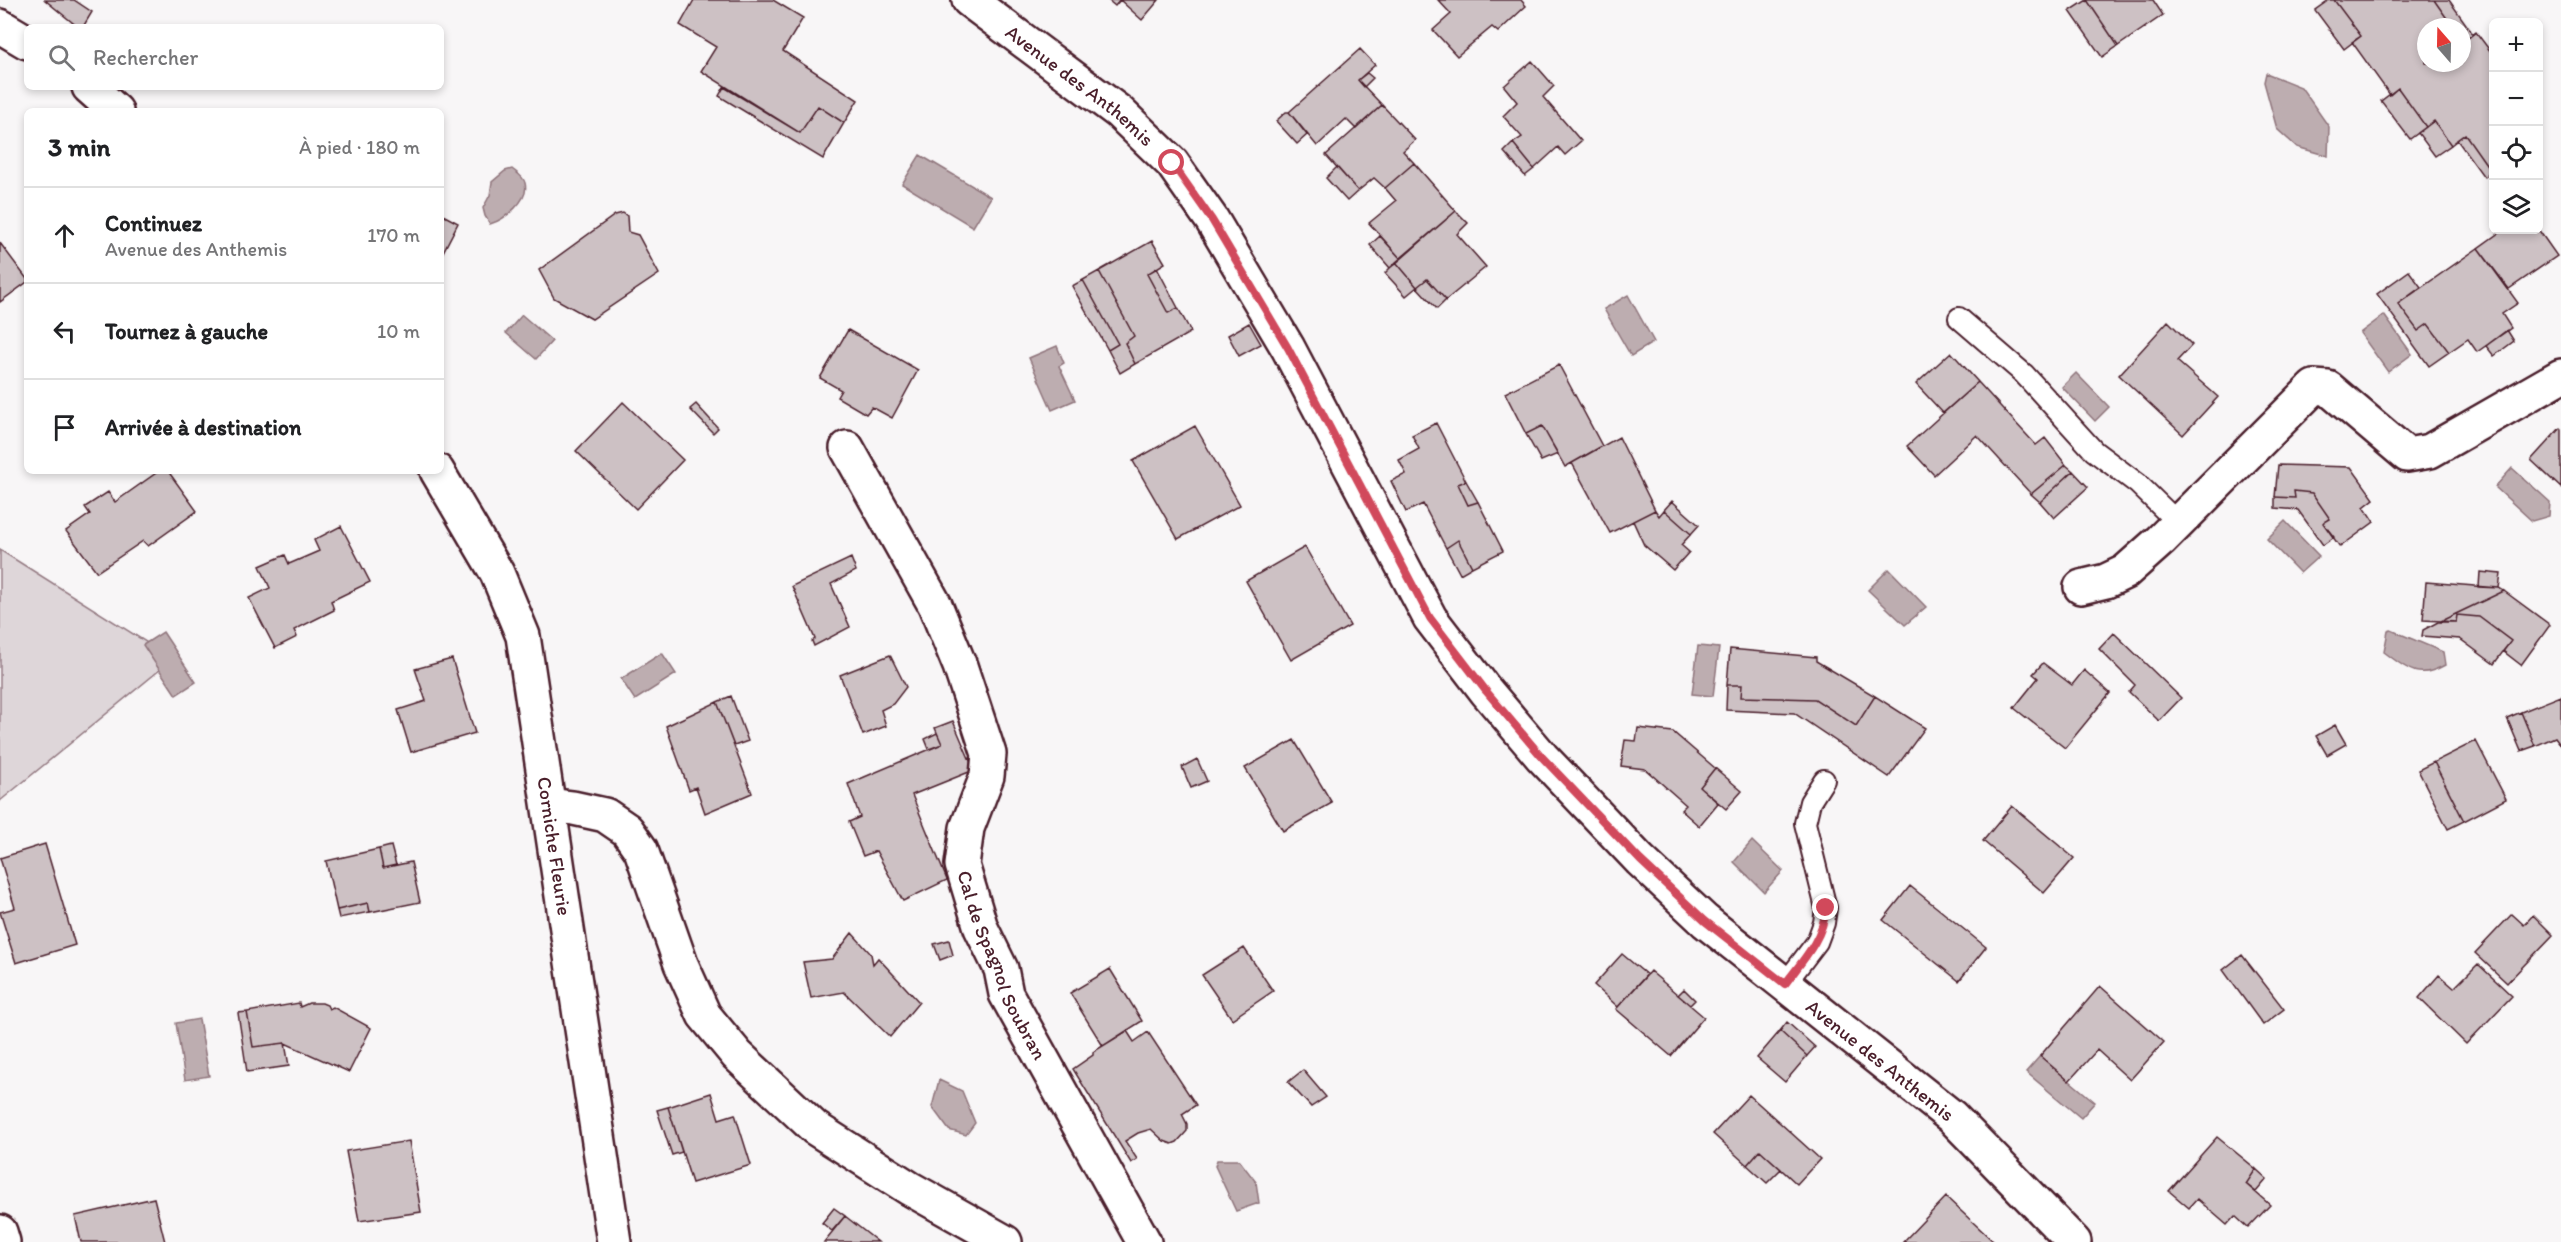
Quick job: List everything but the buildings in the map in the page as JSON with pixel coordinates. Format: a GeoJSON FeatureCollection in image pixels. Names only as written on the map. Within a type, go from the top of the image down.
{"type":"FeatureCollection","features":[{"type":"Feature","properties":{"kind":"street","name":"Avenue des Anthemis"},"geometry":{"type":"LineString","coordinates":[[969,0],[1119,112],[1172,163],[1212,220],[1288,348],[1430,618],[1486,691],[1542,757],[1640,860],[1705,921],[1952,1117],[2074,1242]]}},
{"type":"Feature","properties":{"kind":"street"},"geometry":{"type":"LineString","coordinates":[[0,26],[24,40]]}},
{"type":"Feature","properties":{"kind":"street"},"geometry":{"type":"LineString","coordinates":[[92,90],[113,108]]}},
{"type":"Feature","properties":{"kind":"street"},"geometry":{"type":"LineString","coordinates":[[2081,587],[2125,572],[2178,523],[2314,387],[2328,388],[2407,455],[2430,451],[2561,376]]}},
{"type":"Feature","properties":{"kind":"street","name":"Cal de Spagnol Soubran"},"geometry":{"type":"LineString","coordinates":[[847,447],[935,605],[960,666],[989,754],[987,776],[967,828],[962,865],[981,928],[1001,969],[1006,994],[1144,1242]]}},
{"type":"Feature","properties":{"kind":"street","name":"Corniche Fleurie"},"geometry":{"type":"LineString","coordinates":[[439,474],[497,573],[523,636],[614,1242]]}},
{"type":"Feature","properties":{"kind":"street"},"geometry":{"type":"LineString","coordinates":[[549,805],[605,815],[627,830],[641,850],[681,964],[704,1015],[737,1055],[815,1128],[909,1188],[1005,1242]]}},
{"type":"Feature","properties":{"kind":"street"},"geometry":{"type":"LineString","coordinates":[[0,1232],[3,1242]]}},
{"type":"Feature","properties":{"kind":"lane"},"geometry":{"type":"LineString","coordinates":[[1959,318],[2024,374],[2094,451],[2138,484],[2178,523]]}},
{"type":"Feature","properties":{"kind":"lane"},"geometry":{"type":"LineString","coordinates":[[1785,984],[1817,942],[1824,923],[1826,908],[1805,823],[1810,802],[1824,780]]}},
{"type":"Feature","properties":{"kind":"shaded area"},"geometry":{"type":"Polygon","coordinates":[[[2266,73],[2301,87],[2329,127],[2328,156],[2297,147],[2277,129],[2264,82],[2266,73]]]}},
{"type":"Feature","properties":{"kind":"shaded area"},"geometry":{"type":"Polygon","coordinates":[[[920,155],[991,197],[973,227],[902,184],[920,155]]]}},
{"type":"Feature","properties":{"kind":"shaded area"},"geometry":{"type":"Polygon","coordinates":[[[512,169],[524,181],[526,189],[524,196],[509,214],[490,224],[483,208],[490,195],[492,182],[505,171],[512,169]]]}},
{"type":"Feature","properties":{"kind":"shaded area"},"geometry":{"type":"Polygon","coordinates":[[[1628,295],[1654,342],[1631,356],[1604,309],[1628,295]]]}},
{"type":"Feature","properties":{"kind":"shaded area"},"geometry":{"type":"Polygon","coordinates":[[[522,315],[552,341],[536,359],[506,333],[522,315]]]}},
{"type":"Feature","properties":{"kind":"shaded area"},"geometry":{"type":"Polygon","coordinates":[[[2384,315],[2412,354],[2388,372],[2360,333],[2384,315]]]}},
{"type":"Feature","properties":{"kind":"shaded area"},"geometry":{"type":"Polygon","coordinates":[[[1057,346],[1064,363],[1059,366],[1075,400],[1052,410],[1029,358],[1057,346]]]}},
{"type":"Feature","properties":{"kind":"shaded area"},"geometry":{"type":"Polygon","coordinates":[[[2076,373],[2109,407],[2095,421],[2062,387],[2076,373]]]}},
{"type":"Feature","properties":{"kind":"shaded area"},"geometry":{"type":"Polygon","coordinates":[[[2512,468],[2550,502],[2549,516],[2532,521],[2495,487],[2512,468]]]}},
{"type":"Feature","properties":{"kind":"shaded area"},"geometry":{"type":"Polygon","coordinates":[[[2285,521],[2319,556],[2300,573],[2267,539],[2285,521]]]}},
{"type":"Feature","properties":{"kind":"shaded area"},"geometry":{"type":"Polygon","coordinates":[[[0,550],[173,659],[0,801],[0,550]]]}},
{"type":"Feature","properties":{"kind":"shaded area"},"geometry":{"type":"Polygon","coordinates":[[[1889,569],[1926,607],[1905,625],[1868,590],[1889,569]]]}},
{"type":"Feature","properties":{"kind":"shaded area"},"geometry":{"type":"Polygon","coordinates":[[[2391,630],[2443,652],[2445,665],[2435,670],[2419,672],[2399,663],[2384,652],[2388,631],[2391,630]]]}},
{"type":"Feature","properties":{"kind":"shaded area"},"geometry":{"type":"Polygon","coordinates":[[[163,632],[196,682],[176,695],[143,645],[163,632]]]}},
{"type":"Feature","properties":{"kind":"shaded area"},"geometry":{"type":"Polygon","coordinates":[[[1698,646],[1719,648],[1713,696],[1692,694],[1698,646]]]}},
{"type":"Feature","properties":{"kind":"shaded area"},"geometry":{"type":"Polygon","coordinates":[[[662,653],[676,674],[635,700],[621,679],[662,653]]]}},
{"type":"Feature","properties":{"kind":"shaded area"},"geometry":{"type":"Polygon","coordinates":[[[1752,841],[1783,871],[1764,892],[1734,862],[1752,841]]]}},
{"type":"Feature","properties":{"kind":"shaded area"},"geometry":{"type":"Polygon","coordinates":[[[199,1019],[209,1076],[185,1080],[176,1023],[199,1019]]]}},
{"type":"Feature","properties":{"kind":"shaded area"},"geometry":{"type":"Polygon","coordinates":[[[2040,1056],[2095,1102],[2081,1118],[2026,1072],[2040,1056]]]}},
{"type":"Feature","properties":{"kind":"shaded area"},"geometry":{"type":"Polygon","coordinates":[[[939,1080],[962,1091],[975,1123],[966,1135],[949,1130],[932,1107],[939,1080]]]}},
{"type":"Feature","properties":{"kind":"shaded area"},"geometry":{"type":"Polygon","coordinates":[[[1217,1160],[1239,1160],[1256,1182],[1259,1203],[1236,1211],[1215,1166],[1217,1160]]]}},
{"type":"Feature","properties":{"kind":"route"},"geometry":{"type":"LineString","coordinates":[[1172,163],[1212,220],[1288,348],[1430,618],[1486,691],[1542,757],[1640,860],[1705,921],[1785,984],[1817,942],[1824,923],[1826,908]]}}]}
